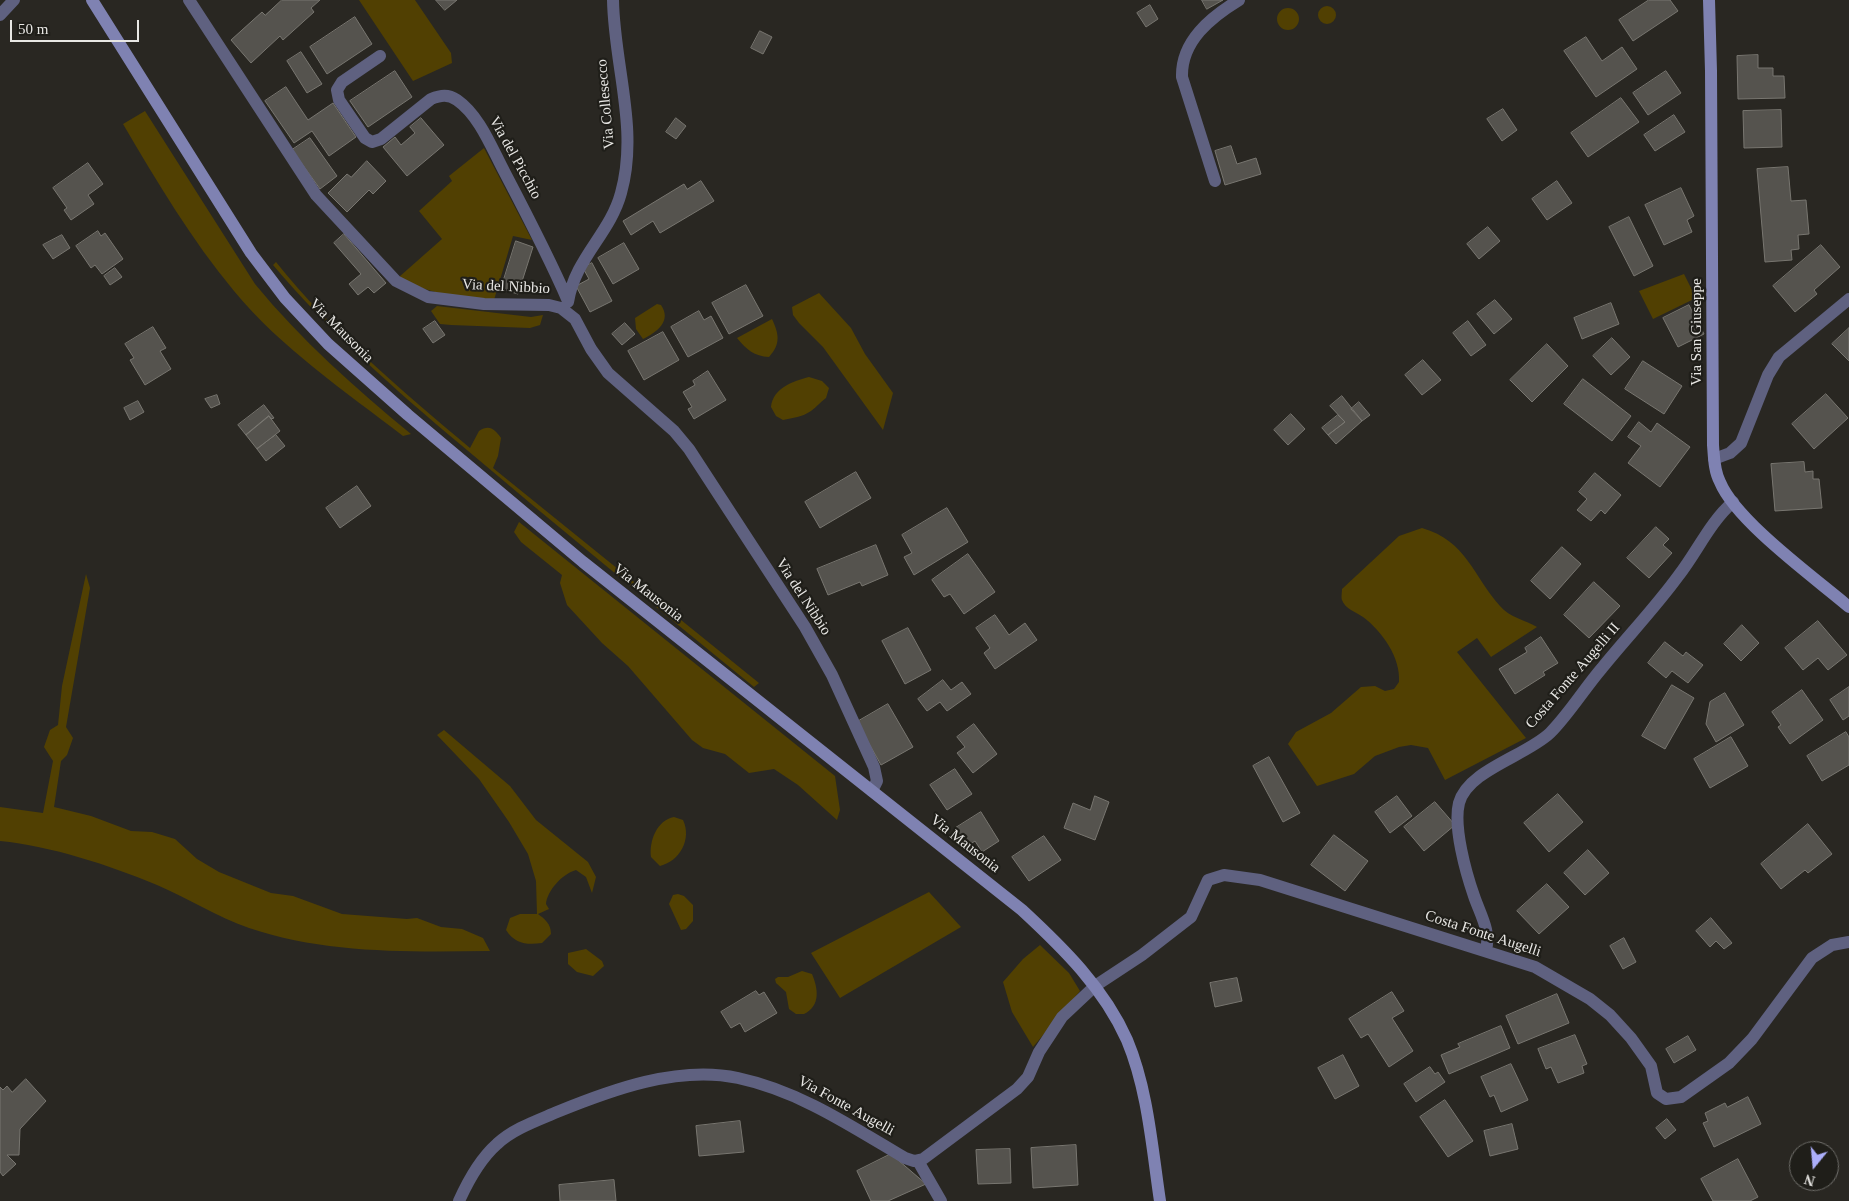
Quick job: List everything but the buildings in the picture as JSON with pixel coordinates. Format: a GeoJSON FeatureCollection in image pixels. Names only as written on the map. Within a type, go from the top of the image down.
{"type":"FeatureCollection","features":[{"type":"Feature","properties":{"kind":"main road","name":"Via Mausonia"},"geometry":{"type":"LineString","coordinates":[[92,0],[251,253],[285,298],[328,344],[408,415],[583,562],[1022,910],[1068,954],[1095,986],[1120,1026],[1135,1063],[1143,1095],[1160,1201]]}},
{"type":"Feature","properties":{"kind":"main road","name":"Via San Giuseppe"},"geometry":{"type":"LineString","coordinates":[[1709,0],[1714,458],[1720,483],[1733,502],[1783,552],[1849,607]]}},
{"type":"Feature","properties":{"kind":"street"},"geometry":{"type":"LineString","coordinates":[[0,15],[14,0]]}},
{"type":"Feature","properties":{"kind":"street","name":"Via del Nibbio"},"geometry":{"type":"LineString","coordinates":[[189,0],[316,195],[396,281],[428,297],[484,304],[567,306],[591,349],[608,373],[674,431],[689,449],[805,627],[832,675],[874,766],[877,781],[872,791]]}},
{"type":"Feature","properties":{"kind":"street","name":"Via Collesecco"},"geometry":{"type":"LineString","coordinates":[[567,306],[571,287],[581,263],[614,214],[626,168],[628,130],[613,0]]}},
{"type":"Feature","properties":{"kind":"street"},"geometry":{"type":"LineString","coordinates":[[1215,181],[1182,76],[1181,63],[1184,52],[1209,22],[1239,0]]}},
{"type":"Feature","properties":{"kind":"street","name":"Via del Picchio"},"geometry":{"type":"LineString","coordinates":[[380,56],[342,82],[338,90],[338,100],[364,138],[372,142],[381,139],[431,99],[439,96],[447,96],[462,104],[481,128],[541,242],[567,306]]}},
{"type":"Feature","properties":{"kind":"street"},"geometry":{"type":"LineString","coordinates":[[1714,458],[1730,453],[1741,443],[1768,375],[1779,357],[1849,299]]}},
{"type":"Feature","properties":{"kind":"street","name":"Costa Fonte Augelli II"},"geometry":{"type":"LineString","coordinates":[[1486,950],[1488,935],[1472,890],[1459,834],[1458,811],[1463,795],[1480,777],[1537,743],[1555,727],[1600,670],[1666,594],[1720,516],[1733,502]]}},
{"type":"Feature","properties":{"kind":"street","name":"Costa Fonte Augelli"},"geometry":{"type":"LineString","coordinates":[[1095,986],[1142,956],[1191,917],[1198,905],[1205,884],[1214,877],[1224,875],[1260,880],[1535,967],[1590,999],[1610,1015],[1631,1038],[1651,1066],[1658,1095],[1664,1099],[1672,1100],[1703,1082],[1736,1057],[1816,954],[1832,945],[1849,942]]}},
{"type":"Feature","properties":{"kind":"street"},"geometry":{"type":"LineString","coordinates":[[942,1201],[918,1161],[1017,1090],[1028,1077],[1039,1052],[1056,1025],[1095,986]]}},
{"type":"Feature","properties":{"kind":"street","name":"Via Fonte Augelli"},"geometry":{"type":"LineString","coordinates":[[459,1201],[473,1175],[491,1150],[519,1129],[611,1092],[652,1081],[688,1076],[728,1076],[778,1088],[806,1101],[905,1158],[918,1161]]}},
{"type":"Feature","properties":{"kind":"shaded area"},"geometry":{"type":"Polygon","coordinates":[[[359,0],[415,0],[451,53],[452,63],[413,81],[359,0]]]}},
{"type":"Feature","properties":{"kind":"shaded area"},"geometry":{"type":"Polygon","coordinates":[[[1323,6],[1331,6],[1336,11],[1334,22],[1323,24],[1318,19],[1318,11],[1323,6]]]}},
{"type":"Feature","properties":{"kind":"shaded area"},"geometry":{"type":"Polygon","coordinates":[[[1288,8],[1296,11],[1299,19],[1296,27],[1288,30],[1280,27],[1277,19],[1280,11],[1288,8]]]}},
{"type":"Feature","properties":{"kind":"shaded area"},"geometry":{"type":"Polygon","coordinates":[[[145,111],[255,284],[291,325],[329,363],[411,434],[403,436],[314,368],[252,312],[234,291],[189,231],[123,124],[145,111]]]}},
{"type":"Feature","properties":{"kind":"shaded area"},"geometry":{"type":"Polygon","coordinates":[[[484,148],[532,240],[513,236],[494,300],[434,292],[399,277],[442,239],[419,211],[452,181],[449,176],[484,148]]]}},
{"type":"Feature","properties":{"kind":"shaded area"},"geometry":{"type":"Polygon","coordinates":[[[276,262],[320,312],[368,360],[470,448],[479,431],[492,428],[501,438],[498,456],[493,468],[759,683],[754,687],[570,537],[411,403],[317,314],[273,265],[276,262]]]}},
{"type":"Feature","properties":{"kind":"shaded area"},"geometry":{"type":"Polygon","coordinates":[[[1684,274],[1696,298],[1653,319],[1639,291],[1684,274]]]}},
{"type":"Feature","properties":{"kind":"shaded area"},"geometry":{"type":"Polygon","coordinates":[[[819,293],[851,328],[865,354],[893,393],[883,430],[823,347],[793,315],[792,307],[819,293]]]}},
{"type":"Feature","properties":{"kind":"shaded area"},"geometry":{"type":"Polygon","coordinates":[[[657,304],[661,305],[664,311],[664,321],[658,329],[643,339],[636,329],[635,318],[657,304]]]}},
{"type":"Feature","properties":{"kind":"shaded area"},"geometry":{"type":"Polygon","coordinates":[[[437,306],[531,317],[543,315],[540,325],[530,328],[451,325],[440,324],[431,311],[437,306]]]}},
{"type":"Feature","properties":{"kind":"shaded area"},"geometry":{"type":"Polygon","coordinates":[[[772,319],[778,339],[776,348],[769,357],[751,352],[737,338],[772,319]]]}},
{"type":"Feature","properties":{"kind":"shaded area"},"geometry":{"type":"Polygon","coordinates":[[[809,377],[822,381],[829,388],[826,398],[811,411],[801,416],[783,420],[776,416],[771,407],[773,400],[780,390],[790,383],[809,377]]]}},
{"type":"Feature","properties":{"kind":"shaded area"},"geometry":{"type":"Polygon","coordinates":[[[519,522],[835,776],[840,810],[837,820],[798,785],[774,769],[749,773],[725,754],[703,748],[692,740],[628,666],[602,643],[567,605],[560,583],[562,575],[521,542],[514,532],[519,522]]]}},
{"type":"Feature","properties":{"kind":"shaded area"},"geometry":{"type":"Polygon","coordinates":[[[1422,528],[1449,541],[1459,550],[1504,610],[1512,616],[1537,627],[1491,657],[1477,638],[1457,652],[1526,738],[1445,780],[1428,748],[1411,745],[1399,747],[1375,756],[1354,774],[1317,786],[1288,744],[1296,732],[1331,713],[1361,687],[1375,686],[1385,691],[1394,689],[1399,682],[1397,664],[1389,646],[1370,623],[1343,603],[1342,589],[1399,536],[1422,528]]]}},
{"type":"Feature","properties":{"kind":"shaded area"},"geometry":{"type":"Polygon","coordinates":[[[86,574],[90,588],[66,727],[73,738],[67,755],[61,761],[54,807],[91,816],[131,831],[152,832],[175,839],[197,859],[219,872],[271,893],[293,896],[342,914],[407,919],[417,918],[441,927],[462,929],[483,938],[490,951],[368,950],[308,943],[237,924],[157,885],[119,870],[39,847],[0,841],[0,807],[43,813],[53,761],[44,747],[50,730],[58,725],[62,686],[86,574]]]}},
{"type":"Feature","properties":{"kind":"shaded area"},"geometry":{"type":"Polygon","coordinates":[[[444,730],[510,786],[536,820],[588,862],[596,877],[592,893],[586,877],[576,870],[566,875],[556,884],[547,899],[546,904],[549,909],[538,914],[547,922],[551,930],[551,934],[542,943],[531,944],[517,941],[506,930],[510,918],[520,914],[537,914],[536,881],[528,854],[509,822],[479,779],[437,735],[444,730]]]}},
{"type":"Feature","properties":{"kind":"shaded area"},"geometry":{"type":"Polygon","coordinates":[[[674,817],[683,820],[686,834],[685,842],[673,859],[660,866],[651,857],[651,844],[655,832],[663,822],[674,817]]]}},
{"type":"Feature","properties":{"kind":"shaded area"},"geometry":{"type":"Polygon","coordinates":[[[929,892],[961,927],[840,998],[811,953],[929,892]]]}},
{"type":"Feature","properties":{"kind":"shaded area"},"geometry":{"type":"Polygon","coordinates":[[[673,895],[684,896],[693,905],[693,921],[686,929],[681,930],[669,904],[673,895]]]}},
{"type":"Feature","properties":{"kind":"shaded area"},"geometry":{"type":"Polygon","coordinates":[[[1040,945],[1069,973],[1080,991],[1033,1047],[1012,1012],[1003,982],[1023,959],[1040,945]]]}},
{"type":"Feature","properties":{"kind":"shaded area"},"geometry":{"type":"Polygon","coordinates":[[[586,949],[602,961],[604,966],[593,976],[577,972],[568,964],[568,953],[586,949]]]}},
{"type":"Feature","properties":{"kind":"shaded area"},"geometry":{"type":"Polygon","coordinates":[[[802,971],[812,974],[817,996],[816,1002],[809,1011],[804,1014],[796,1014],[789,1009],[786,992],[776,983],[775,979],[778,977],[788,977],[802,971]]]}}]}
